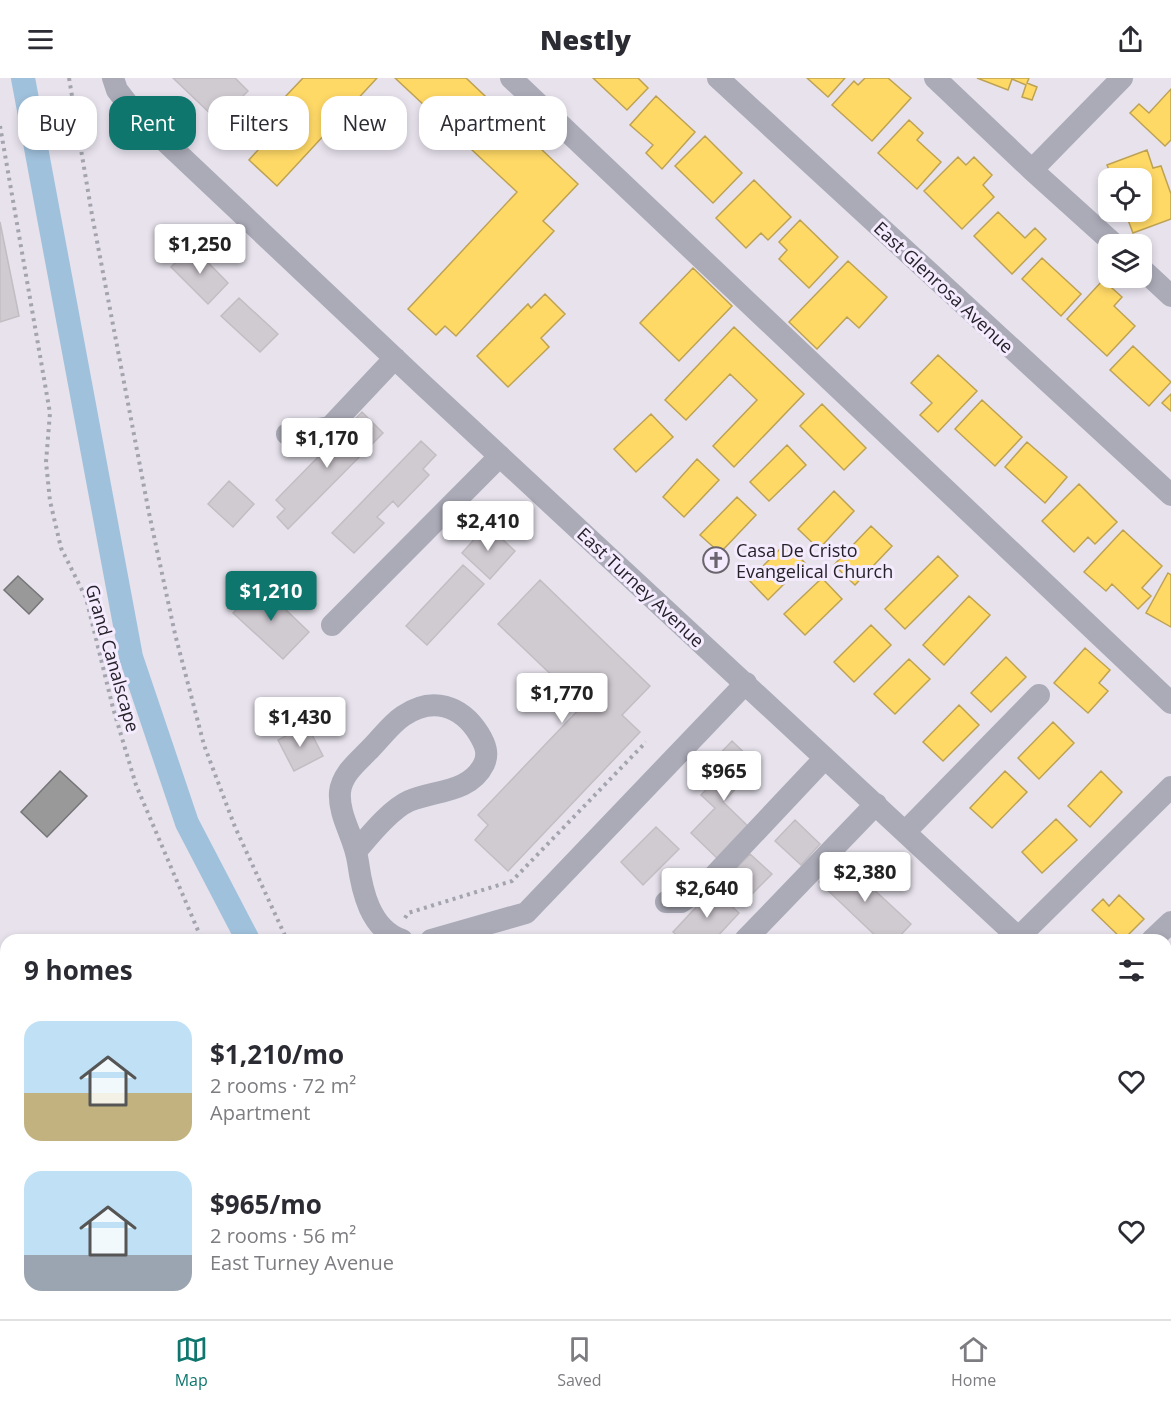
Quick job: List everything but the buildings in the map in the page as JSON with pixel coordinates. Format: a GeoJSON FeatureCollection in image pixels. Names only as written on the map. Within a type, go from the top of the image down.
{"type":"FeatureCollection","features":[{"type":"Feature","properties":{"kind":"street","name":"East Turney Avenue"},"geometry":{"type":"LineString","coordinates":[[113,78],[117,90],[134,112],[1015,934]]}},
{"type":"Feature","properties":{"kind":"street"},"geometry":{"type":"LineString","coordinates":[[511,78],[1171,703]]}},
{"type":"Feature","properties":{"kind":"street","name":"East Glenrosa Avenue"},"geometry":{"type":"LineString","coordinates":[[718,78],[1171,495]]}},
{"type":"Feature","properties":{"kind":"street"},"geometry":{"type":"LineString","coordinates":[[936,78],[1103,234]]}},
{"type":"Feature","properties":{"kind":"street"},"geometry":{"type":"LineString","coordinates":[[1032,170],[1122,78]]}},
{"type":"Feature","properties":{"kind":"street"},"geometry":{"type":"LineString","coordinates":[[1152,278],[1171,296]]}},
{"type":"Feature","properties":{"kind":"street"},"geometry":{"type":"LineString","coordinates":[[287,434],[330,427],[395,358]]}},
{"type":"Feature","properties":{"kind":"street"},"geometry":{"type":"LineString","coordinates":[[332,625],[500,456]]}},
{"type":"Feature","properties":{"kind":"street"},"geometry":{"type":"LineString","coordinates":[[452,934],[526,913],[746,683]]}},
{"type":"Feature","properties":{"kind":"street"},"geometry":{"type":"LineString","coordinates":[[905,832],[1039,695]]}},
{"type":"Feature","properties":{"kind":"street"},"geometry":{"type":"LineString","coordinates":[[357,850],[397,808],[409,801],[454,789],[478,774],[485,762],[487,749],[468,718],[451,708],[437,704],[423,706],[402,716],[344,777],[340,792],[342,813],[357,850],[365,897],[376,922],[392,934]]}},
{"type":"Feature","properties":{"kind":"street"},"geometry":{"type":"LineString","coordinates":[[666,902],[681,902],[712,878],[825,759]]}},
{"type":"Feature","properties":{"kind":"street"},"geometry":{"type":"LineString","coordinates":[[1025,934],[1171,788]]}},
{"type":"Feature","properties":{"kind":"street"},"geometry":{"type":"LineString","coordinates":[[751,934],[876,804]]}},
{"type":"Feature","properties":{"kind":"street"},"geometry":{"type":"LineString","coordinates":[[1158,934],[1171,922]]}},
{"type":"Feature","properties":{"kind":"path"},"geometry":{"type":"LineString","coordinates":[[69,78],[94,226],[144,490],[175,634],[204,746],[235,827],[284,934]]}},
{"type":"Feature","properties":{"kind":"path","name":"Grand Canalscape"},"geometry":{"type":"LineString","coordinates":[[0,126],[50,413],[46,462],[50,501],[61,548],[86,598],[113,708],[136,784],[199,934]]}},
{"type":"Feature","properties":{"kind":"path"},"geometry":{"type":"LineString","coordinates":[[400,934],[408,913],[512,881],[646,741]]}},
{"type":"Feature","properties":{"kind":"waterway"},"geometry":{"type":"LineString","coordinates":[[23,78],[131,657],[187,823],[245,934]]}},
{"type":"Feature","properties":{"kind":"place","name":"Casa De Cristo Evangelical Church"},"geometry":{"type":"Point","coordinates":[716,560]}}]}
